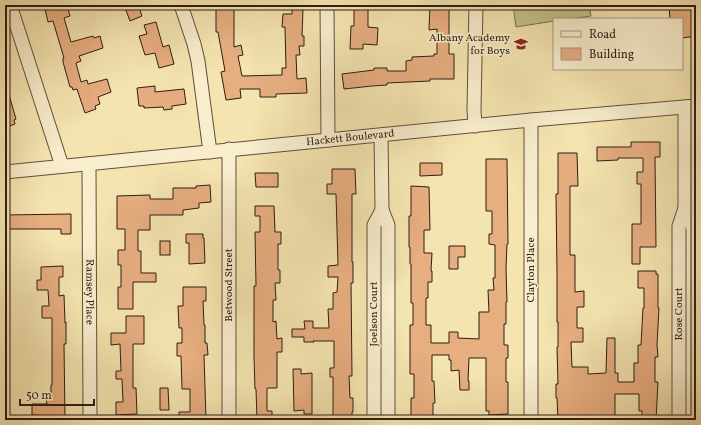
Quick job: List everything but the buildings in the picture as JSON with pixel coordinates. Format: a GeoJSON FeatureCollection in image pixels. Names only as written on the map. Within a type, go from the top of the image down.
{"type":"FeatureCollection","features":[{"type":"Feature","properties":{"kind":"street"},"geometry":{"type":"LineString","coordinates":[[10,5],[62,166]]}},
{"type":"Feature","properties":{"kind":"street"},"geometry":{"type":"LineString","coordinates":[[181,5],[198,61],[210,152]]}},
{"type":"Feature","properties":{"kind":"street"},"geometry":{"type":"LineString","coordinates":[[327,5],[328,140]]}},
{"type":"Feature","properties":{"kind":"street"},"geometry":{"type":"LineString","coordinates":[[475,126],[476,5]]}},
{"type":"Feature","properties":{"kind":"street","name":"Hackett Boulevard"},"geometry":{"type":"LineString","coordinates":[[5,172],[531,120],[690,107]]}},
{"type":"Feature","properties":{"kind":"street","name":"Rose Court"},"geometry":{"type":"LineString","coordinates":[[679,420],[679,226],[685,208],[690,107]]}},
{"type":"Feature","properties":{"kind":"street","name":"Clayton Place"},"geometry":{"type":"LineString","coordinates":[[531,120],[531,420]]}},
{"type":"Feature","properties":{"kind":"street","name":"Joelson Court"},"geometry":{"type":"LineString","coordinates":[[381,136],[382,210],[388,225],[388,419]]}},
{"type":"Feature","properties":{"kind":"street","name":"Betwood Street"},"geometry":{"type":"LineString","coordinates":[[229,149],[229,420]]}},
{"type":"Feature","properties":{"kind":"street","name":"Ramsey Place"},"geometry":{"type":"LineString","coordinates":[[89,164],[90,420]]}},
{"type":"Feature","properties":{"kind":"street","name":"Rose Court"},"geometry":{"type":"LineString","coordinates":[[685,208],[693,228],[693,420]]}},
{"type":"Feature","properties":{"kind":"street","name":"Joelson Court"},"geometry":{"type":"LineString","coordinates":[[374,419],[374,226],[382,210]]}},
{"type":"Feature","properties":{"kind":"street"},"geometry":{"type":"LineString","coordinates":[[374,317],[388,317]]}},
{"type":"Feature","properties":{"kind":"street"},"geometry":{"type":"LineString","coordinates":[[374,419],[388,419]]}},
{"type":"Feature","properties":{"kind":"shaded area"},"geometry":{"type":"Polygon","coordinates":[[[513,5],[589,5],[591,16],[576,18],[553,18],[553,21],[516,27],[513,5]]]}},
{"type":"Feature","properties":{"kind":"place","name":"Albany Academy for Boys"},"geometry":{"type":"Point","coordinates":[521,44]}}]}
